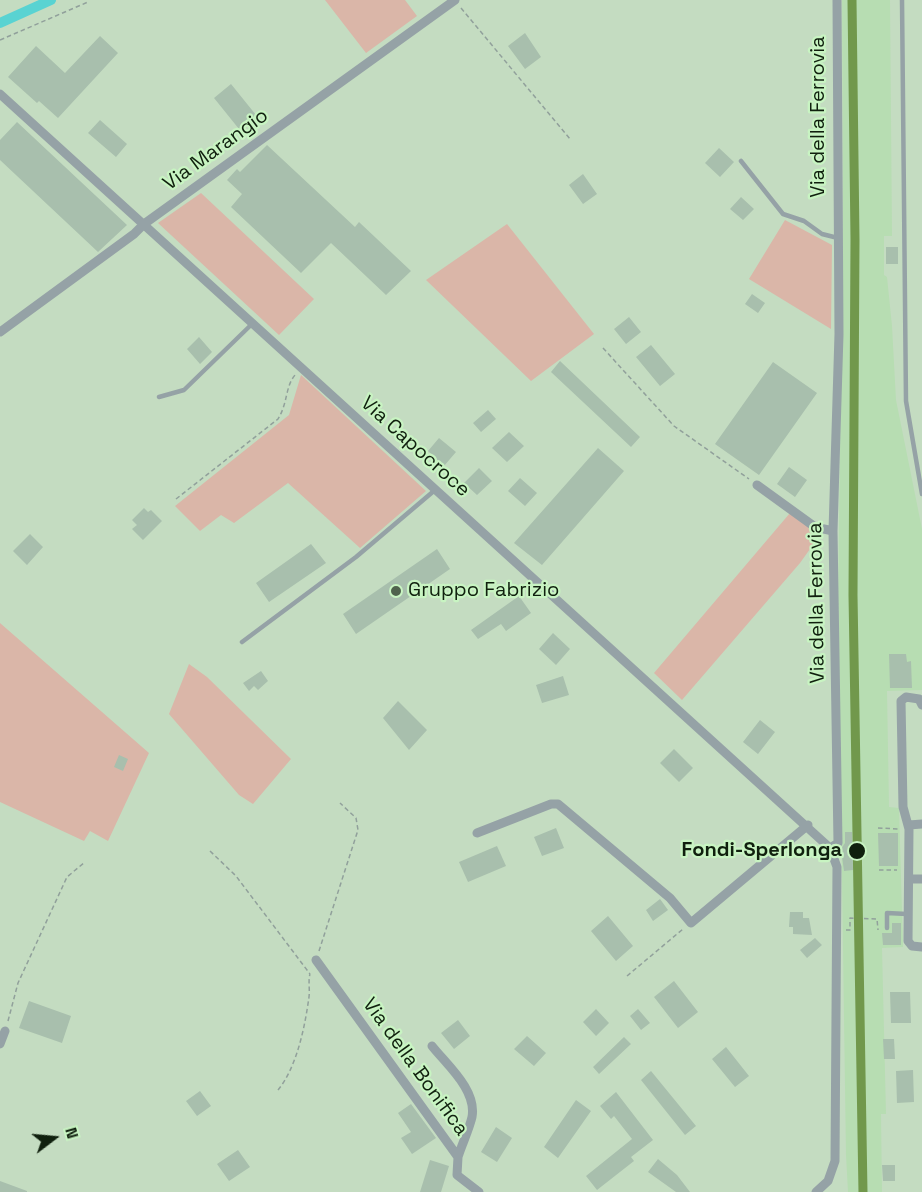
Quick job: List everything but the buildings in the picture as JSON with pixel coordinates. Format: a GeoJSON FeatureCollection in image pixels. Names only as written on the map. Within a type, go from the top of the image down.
{"type":"FeatureCollection","features":[{"type":"Feature","properties":{"kind":"street","name":"Via della Ferrovia"},"geometry":{"type":"LineString","coordinates":[[830,848],[838,843],[833,531],[839,334],[837,0]]}},
{"type":"Feature","properties":{"kind":"street","name":"Via Marangio"},"geometry":{"type":"LineString","coordinates":[[0,332],[134,234],[144,224],[458,3]]}},
{"type":"Feature","properties":{"kind":"street","name":"Via Capocroce"},"geometry":{"type":"LineString","coordinates":[[0,94],[435,490],[808,825],[830,848]]}},
{"type":"Feature","properties":{"kind":"street"},"geometry":{"type":"LineString","coordinates":[[757,485],[815,526],[833,531]]}},
{"type":"Feature","properties":{"kind":"street"},"geometry":{"type":"LineString","coordinates":[[922,705],[919,699],[906,698],[901,701],[903,807],[909,827],[908,941],[912,946],[922,947]]}},
{"type":"Feature","properties":{"kind":"street"},"geometry":{"type":"LineString","coordinates":[[477,832],[551,804],[558,804],[670,898],[691,923],[808,825]]}},
{"type":"Feature","properties":{"kind":"street"},"geometry":{"type":"LineString","coordinates":[[909,827],[922,824]]}},
{"type":"Feature","properties":{"kind":"street"},"geometry":{"type":"LineString","coordinates":[[816,1192],[828,1181],[835,1161],[837,867],[830,848]]}},
{"type":"Feature","properties":{"kind":"street"},"geometry":{"type":"LineString","coordinates":[[910,874],[922,879]]}},
{"type":"Feature","properties":{"kind":"street","name":"Via della Bonifica"},"geometry":{"type":"LineString","coordinates":[[316,960],[458,1157],[457,1175],[479,1192]]}},
{"type":"Feature","properties":{"kind":"street"},"geometry":{"type":"LineString","coordinates":[[0,1044],[5,1031]]}},
{"type":"Feature","properties":{"kind":"street"},"geometry":{"type":"LineString","coordinates":[[432,1046],[468,1092],[472,1103],[472,1117],[458,1157]]}},
{"type":"Feature","properties":{"kind":"lane"},"geometry":{"type":"LineString","coordinates":[[902,0],[906,401],[922,494]]}},
{"type":"Feature","properties":{"kind":"lane"},"geometry":{"type":"LineString","coordinates":[[741,161],[783,214],[804,222],[822,234],[838,238]]}},
{"type":"Feature","properties":{"kind":"lane"},"geometry":{"type":"LineString","coordinates":[[159,397],[184,390],[253,323]]}},
{"type":"Feature","properties":{"kind":"lane"},"geometry":{"type":"LineString","coordinates":[[242,642],[356,557],[435,490]]}},
{"type":"Feature","properties":{"kind":"lane"},"geometry":{"type":"LineString","coordinates":[[888,928],[887,914],[907,914]]}},
{"type":"Feature","properties":{"kind":"path"},"geometry":{"type":"LineString","coordinates":[[0,40],[88,2]]}},
{"type":"Feature","properties":{"kind":"path"},"geometry":{"type":"LineString","coordinates":[[458,3],[570,140]]}},
{"type":"Feature","properties":{"kind":"path"},"geometry":{"type":"LineString","coordinates":[[603,348],[675,426],[757,485]]}},
{"type":"Feature","properties":{"kind":"path"},"geometry":{"type":"LineString","coordinates":[[176,499],[278,419],[286,406],[289,381],[301,367]]}},
{"type":"Feature","properties":{"kind":"path"},"geometry":{"type":"LineString","coordinates":[[316,960],[358,830],[356,818],[340,803]]}},
{"type":"Feature","properties":{"kind":"path"},"geometry":{"type":"LineString","coordinates":[[879,828],[909,827]]}},
{"type":"Feature","properties":{"kind":"path"},"geometry":{"type":"LineString","coordinates":[[210,851],[236,876],[310,974]]}},
{"type":"Feature","properties":{"kind":"path"},"geometry":{"type":"LineString","coordinates":[[5,1031],[18,983],[67,877],[85,862]]}},
{"type":"Feature","properties":{"kind":"path"},"geometry":{"type":"LineString","coordinates":[[879,870],[910,874]]}},
{"type":"Feature","properties":{"kind":"path"},"geometry":{"type":"LineString","coordinates":[[850,918],[877,919]]}},
{"type":"Feature","properties":{"kind":"path"},"geometry":{"type":"LineString","coordinates":[[627,976],[691,923]]}},
{"type":"Feature","properties":{"kind":"path"},"geometry":{"type":"LineString","coordinates":[[278,1090],[286,1080],[303,1029],[310,974],[315,970],[324,970]]}},
{"type":"Feature","properties":{"kind":"shaded area"},"geometry":{"type":"Polygon","coordinates":[[[325,0],[405,0],[417,16],[366,53],[325,0]]]}},
{"type":"Feature","properties":{"kind":"shaded area"},"geometry":{"type":"Polygon","coordinates":[[[842,0],[890,0],[892,236],[884,236],[884,275],[887,277],[892,326],[896,400],[922,529],[922,690],[887,691],[889,807],[899,808],[903,947],[882,948],[886,1114],[881,1114],[882,1192],[848,1192],[846,1155],[838,603],[843,215],[842,0]]]}},
{"type":"Feature","properties":{"kind":"shaded area"},"geometry":{"type":"Polygon","coordinates":[[[201,193],[314,299],[279,335],[158,223],[201,193]]]}},
{"type":"Feature","properties":{"kind":"shaded area"},"geometry":{"type":"Polygon","coordinates":[[[785,220],[832,245],[831,329],[749,279],[785,220]]]}},
{"type":"Feature","properties":{"kind":"shaded area"},"geometry":{"type":"Polygon","coordinates":[[[507,224],[594,334],[531,381],[426,280],[507,224]]]}},
{"type":"Feature","properties":{"kind":"shaded area"},"geometry":{"type":"Polygon","coordinates":[[[301,375],[426,491],[360,548],[288,483],[234,523],[221,515],[200,531],[175,506],[289,415],[301,375]]]}},
{"type":"Feature","properties":{"kind":"shaded area"},"geometry":{"type":"Polygon","coordinates":[[[790,513],[820,535],[800,563],[682,700],[654,673],[790,513]]]}},
{"type":"Feature","properties":{"kind":"shaded area"},"geometry":{"type":"Polygon","coordinates":[[[0,623],[149,753],[108,841],[90,831],[84,841],[0,802],[0,623]]]}},
{"type":"Feature","properties":{"kind":"shaded area"},"geometry":{"type":"Polygon","coordinates":[[[189,664],[207,677],[291,759],[253,804],[239,795],[169,714],[189,664]]]}},
{"type":"Feature","properties":{"kind":"waterway"},"geometry":{"type":"LineString","coordinates":[[0,23],[51,0]]}},
{"type":"Feature","properties":{"kind":"transit line"},"geometry":{"type":"LineString","coordinates":[[852,0],[855,239],[853,595],[863,1192]]}},
{"type":"Feature","properties":{"kind":"place","name":"Gruppo Fabrizio"},"geometry":{"type":"Point","coordinates":[396,591]}},
{"type":"Feature","properties":{"kind":"place","name":"Fondi-Sperlonga"},"geometry":{"type":"Point","coordinates":[857,851]}}]}
